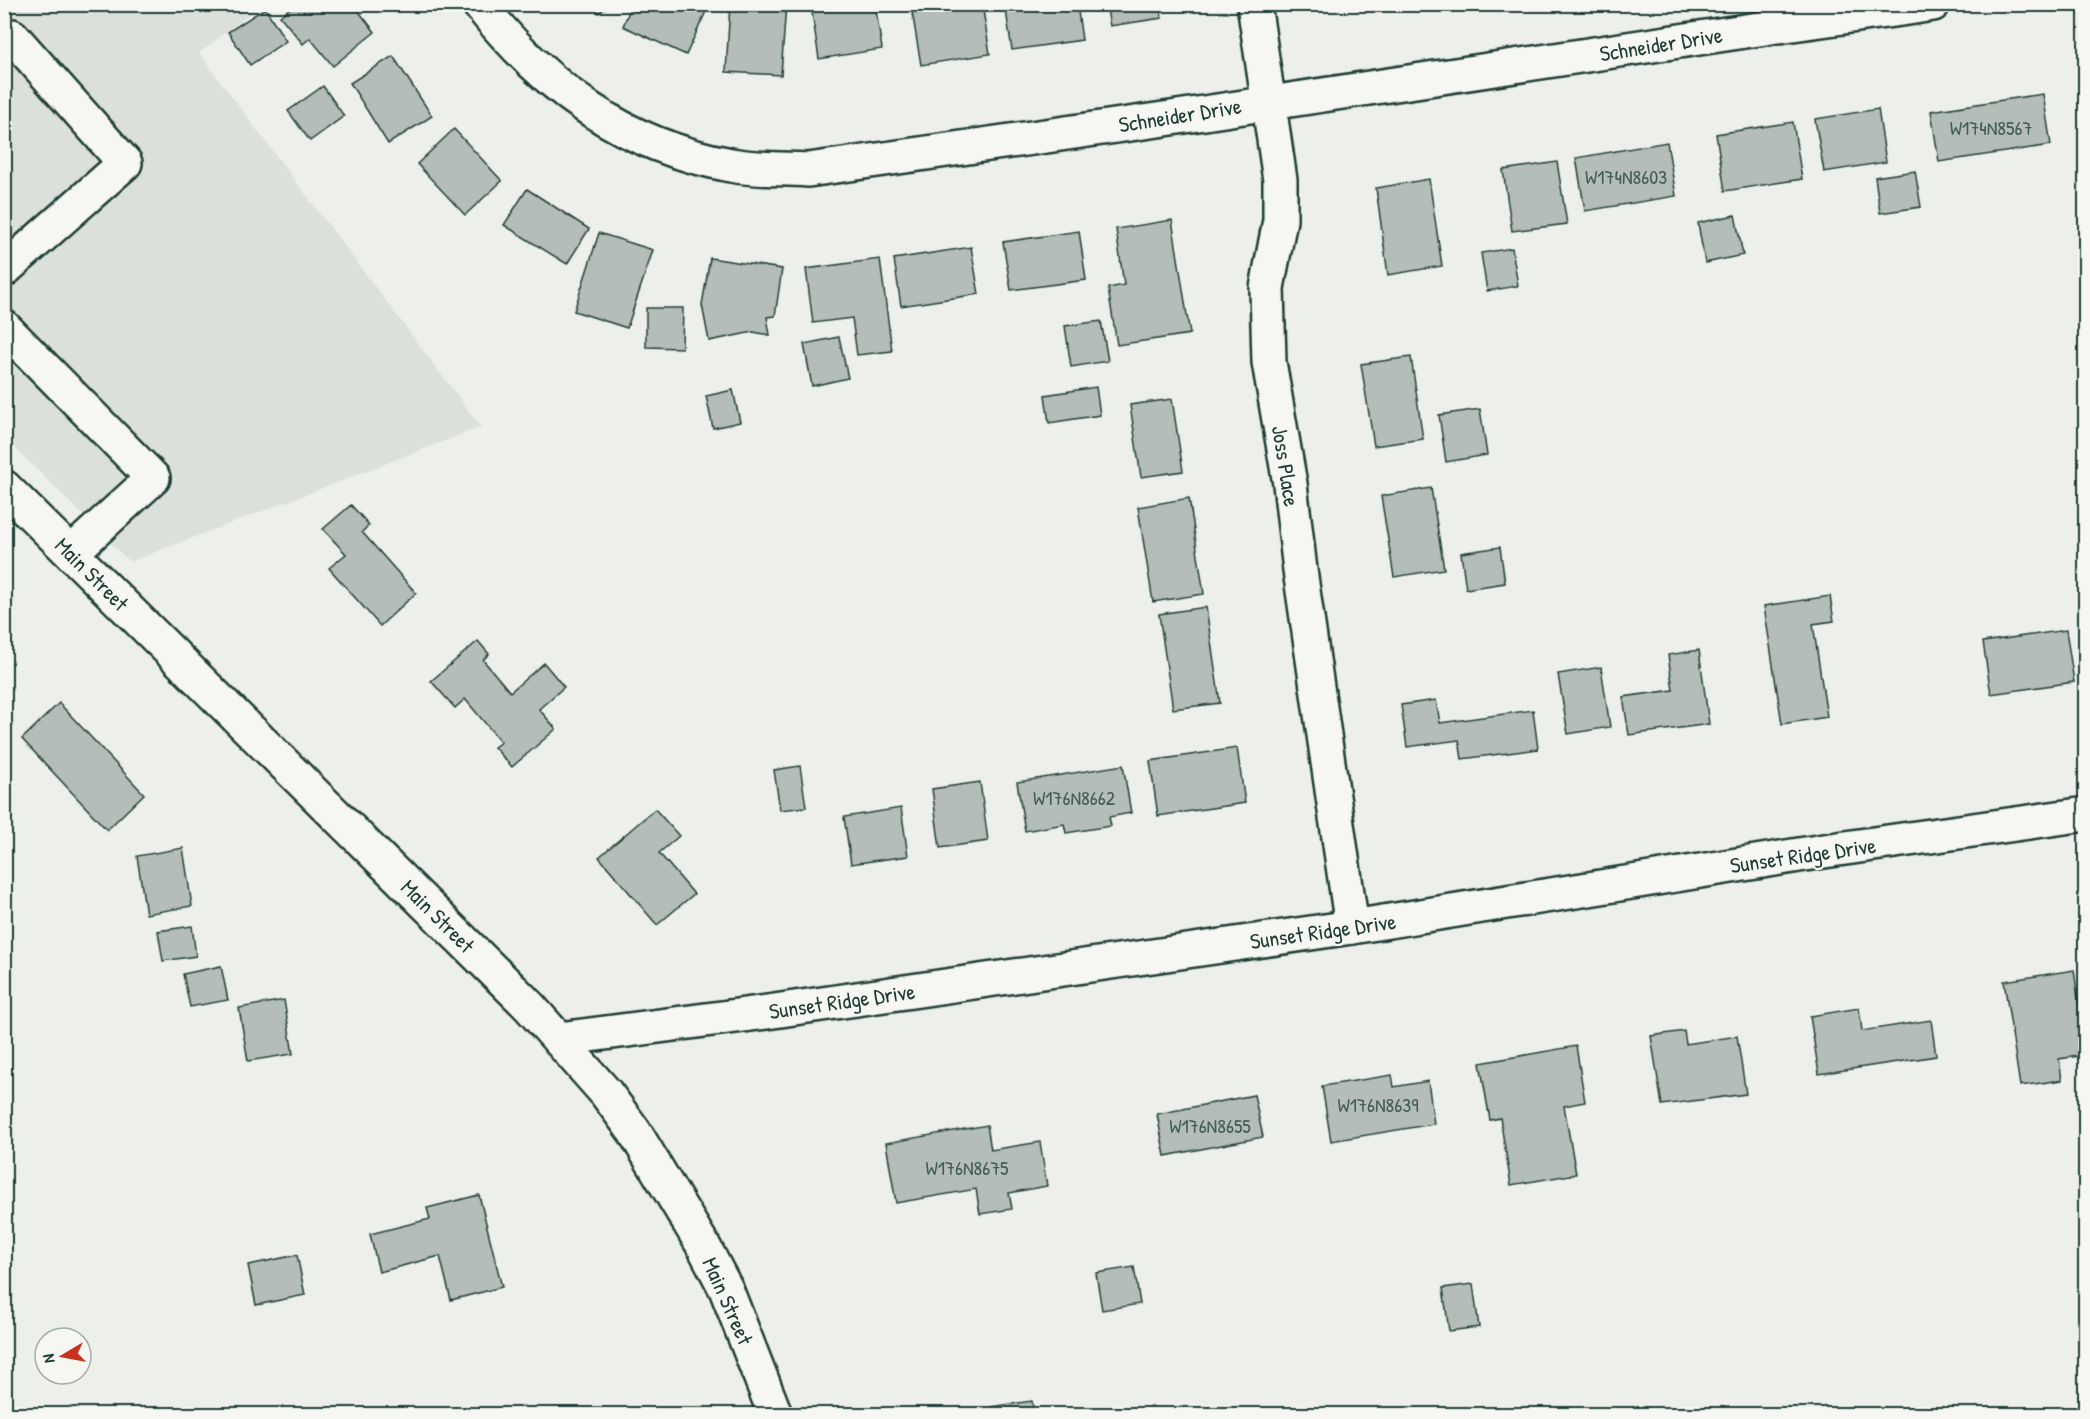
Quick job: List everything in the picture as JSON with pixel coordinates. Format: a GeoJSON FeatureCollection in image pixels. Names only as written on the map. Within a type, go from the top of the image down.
{"type":"FeatureCollection","features":[{"type":"Feature","properties":{"kind":"street","name":"Schneider Drive"},"geometry":{"type":"LineString","coordinates":[[479,4],[530,62],[566,94],[613,125],[662,148],[732,166],[808,170],[1269,102],[1452,78],[1753,17],[1933,4]]}},
{"type":"Feature","properties":{"kind":"street","name":"Joss Place"},"geometry":{"type":"LineString","coordinates":[[1254,4],[1280,180],[1280,220],[1267,288],[1269,362],[1290,484],[1300,570],[1352,927]]}},
{"type":"Feature","properties":{"kind":"street"},"geometry":{"type":"LineString","coordinates":[[4,270],[125,163],[7,35]]}},
{"type":"Feature","properties":{"kind":"street"},"geometry":{"type":"LineString","coordinates":[[4,327],[153,478],[71,554]]}},
{"type":"Feature","properties":{"kind":"street","name":"Main Street"},"geometry":{"type":"LineString","coordinates":[[4,487],[529,1006],[606,1093],[634,1131],[704,1247],[726,1289],[775,1414]]}},
{"type":"Feature","properties":{"kind":"street","name":"Sunset Ridge Drive"},"geometry":{"type":"LineString","coordinates":[[559,1039],[779,1011],[1352,927],[1812,853],[2085,814]]}},
{"type":"Feature","properties":{"kind":"shaded area"},"geometry":{"type":"Polygon","coordinates":[[[4,5],[261,5],[199,53],[481,427],[130,562],[5,438],[4,5]]]}},
{"type":"Feature","properties":{"kind":"building"},"geometry":{"type":"Polygon","coordinates":[[[295,4],[353,4],[375,32],[333,66],[310,38],[303,44],[280,16],[295,4]]]}},
{"type":"Feature","properties":{"kind":"building"},"geometry":{"type":"Polygon","coordinates":[[[591,4],[609,4],[599,13],[591,4]]]}},
{"type":"Feature","properties":{"kind":"building"},"geometry":{"type":"Polygon","coordinates":[[[632,4],[703,4],[708,7],[686,55],[623,26],[632,4]]]}},
{"type":"Feature","properties":{"kind":"building"},"geometry":{"type":"Polygon","coordinates":[[[730,4],[786,4],[781,75],[726,72],[730,4]]]}},
{"type":"Feature","properties":{"kind":"building"},"geometry":{"type":"Polygon","coordinates":[[[846,4],[875,4],[882,49],[819,59],[812,12],[846,7],[846,4]]]}},
{"type":"Feature","properties":{"kind":"building"},"geometry":{"type":"Polygon","coordinates":[[[953,4],[982,4],[990,54],[921,65],[912,11],[953,4]]]}},
{"type":"Feature","properties":{"kind":"building"},"geometry":{"type":"Polygon","coordinates":[[[1005,4],[1077,4],[1082,40],[1012,50],[1005,4]]]}},
{"type":"Feature","properties":{"kind":"building"},"geometry":{"type":"Polygon","coordinates":[[[1106,4],[1160,4],[1162,18],[1110,26],[1106,4]]]}},
{"type":"Feature","properties":{"kind":"building"},"geometry":{"type":"Polygon","coordinates":[[[265,8],[286,41],[250,65],[228,32],[265,8]]]}},
{"type":"Feature","properties":{"kind":"building"},"geometry":{"type":"Polygon","coordinates":[[[393,56],[432,116],[388,144],[350,83],[393,56]]]}},
{"type":"Feature","properties":{"kind":"building"},"geometry":{"type":"Polygon","coordinates":[[[323,86],[344,116],[310,141],[288,111],[323,86]]]}},
{"type":"Feature","properties":{"kind":"building"},"geometry":{"type":"Polygon","coordinates":[[[2043,94],[2051,145],[1939,162],[1931,111],[2043,94]]]}},
{"type":"Feature","properties":{"kind":"building"},"geometry":{"type":"Polygon","coordinates":[[[1878,109],[1886,162],[1824,172],[1815,119],[1878,109]]]}},
{"type":"Feature","properties":{"kind":"building"},"geometry":{"type":"Polygon","coordinates":[[[1793,122],[1802,179],[1725,191],[1716,134],[1793,122]]]}},
{"type":"Feature","properties":{"kind":"building"},"geometry":{"type":"Polygon","coordinates":[[[454,129],[502,181],[465,215],[417,164],[454,129]]]}},
{"type":"Feature","properties":{"kind":"building"},"geometry":{"type":"Polygon","coordinates":[[[1667,142],[1676,196],[1585,211],[1576,158],[1667,142]]]}},
{"type":"Feature","properties":{"kind":"building"},"geometry":{"type":"Polygon","coordinates":[[[1557,162],[1567,224],[1512,231],[1503,170],[1557,162]]]}},
{"type":"Feature","properties":{"kind":"building"},"geometry":{"type":"Polygon","coordinates":[[[1915,171],[1921,207],[1880,213],[1875,177],[1915,171]]]}},
{"type":"Feature","properties":{"kind":"building"},"geometry":{"type":"Polygon","coordinates":[[[1429,179],[1442,266],[1388,275],[1376,188],[1429,179]]]}},
{"type":"Feature","properties":{"kind":"building"},"geometry":{"type":"Polygon","coordinates":[[[527,189],[589,229],[567,264],[504,225],[527,189]]]}},
{"type":"Feature","properties":{"kind":"building"},"geometry":{"type":"Polygon","coordinates":[[[1735,215],[1743,255],[1705,263],[1698,223],[1735,215]]]}},
{"type":"Feature","properties":{"kind":"building"},"geometry":{"type":"Polygon","coordinates":[[[1172,220],[1190,334],[1117,345],[1108,288],[1124,285],[1116,229],[1172,220]]]}},
{"type":"Feature","properties":{"kind":"building"},"geometry":{"type":"Polygon","coordinates":[[[1079,231],[1086,280],[1011,290],[1003,242],[1079,231]]]}},
{"type":"Feature","properties":{"kind":"building"},"geometry":{"type":"Polygon","coordinates":[[[599,233],[653,250],[627,328],[574,311],[599,233]]]}},
{"type":"Feature","properties":{"kind":"building"},"geometry":{"type":"Polygon","coordinates":[[[971,247],[979,294],[901,306],[894,259],[971,247]]]}},
{"type":"Feature","properties":{"kind":"building"},"geometry":{"type":"Polygon","coordinates":[[[1512,248],[1518,286],[1487,291],[1481,253],[1512,248]]]}},
{"type":"Feature","properties":{"kind":"building"},"geometry":{"type":"Polygon","coordinates":[[[710,258],[782,269],[775,316],[767,317],[770,335],[753,332],[709,341],[702,305],[710,258]]]}},
{"type":"Feature","properties":{"kind":"building"},"geometry":{"type":"Polygon","coordinates":[[[880,259],[892,351],[857,355],[852,318],[813,323],[806,269],[880,259]]]}},
{"type":"Feature","properties":{"kind":"building"},"geometry":{"type":"Polygon","coordinates":[[[646,308],[683,308],[682,348],[646,347],[646,308]]]}},
{"type":"Feature","properties":{"kind":"building"},"geometry":{"type":"Polygon","coordinates":[[[1101,321],[1108,361],[1071,367],[1065,326],[1101,321]]]}},
{"type":"Feature","properties":{"kind":"building"},"geometry":{"type":"Polygon","coordinates":[[[839,337],[848,378],[812,386],[804,344],[839,337]]]}},
{"type":"Feature","properties":{"kind":"building"},"geometry":{"type":"Polygon","coordinates":[[[1411,357],[1423,439],[1374,446],[1361,364],[1411,357]]]}},
{"type":"Feature","properties":{"kind":"building"},"geometry":{"type":"Polygon","coordinates":[[[1096,387],[1100,415],[1049,423],[1045,395],[1096,387]]]}},
{"type":"Feature","properties":{"kind":"building"},"geometry":{"type":"Polygon","coordinates":[[[733,390],[740,422],[713,428],[706,396],[733,390]]]}},
{"type":"Feature","properties":{"kind":"building"},"geometry":{"type":"Polygon","coordinates":[[[1172,399],[1183,471],[1141,477],[1130,405],[1172,399]]]}},
{"type":"Feature","properties":{"kind":"building"},"geometry":{"type":"Polygon","coordinates":[[[1480,409],[1487,455],[1446,462],[1439,415],[1480,409]]]}},
{"type":"Feature","properties":{"kind":"building"},"geometry":{"type":"Polygon","coordinates":[[[1431,488],[1444,569],[1394,577],[1381,496],[1431,488]]]}},
{"type":"Feature","properties":{"kind":"building"},"geometry":{"type":"Polygon","coordinates":[[[1189,498],[1204,594],[1153,602],[1138,507],[1189,498]]]}},
{"type":"Feature","properties":{"kind":"building"},"geometry":{"type":"Polygon","coordinates":[[[351,505],[369,525],[362,532],[416,593],[380,626],[329,568],[346,554],[323,529],[351,505]]]}},
{"type":"Feature","properties":{"kind":"building"},"geometry":{"type":"Polygon","coordinates":[[[1500,547],[1505,583],[1466,589],[1461,553],[1500,547]]]}},
{"type":"Feature","properties":{"kind":"building"},"geometry":{"type":"Polygon","coordinates":[[[1830,596],[1834,621],[1813,624],[1827,717],[1782,724],[1764,606],[1830,596]]]}},
{"type":"Feature","properties":{"kind":"building"},"geometry":{"type":"Polygon","coordinates":[[[1206,607],[1220,703],[1173,709],[1159,614],[1206,607]]]}},
{"type":"Feature","properties":{"kind":"building"},"geometry":{"type":"Polygon","coordinates":[[[2066,630],[2074,682],[1991,694],[1983,642],[2066,630]]]}},
{"type":"Feature","properties":{"kind":"building"},"geometry":{"type":"Polygon","coordinates":[[[478,641],[489,654],[483,660],[510,692],[544,663],[564,687],[539,709],[556,729],[512,767],[494,747],[501,742],[465,699],[455,708],[431,681],[478,641]]]}},
{"type":"Feature","properties":{"kind":"building"},"geometry":{"type":"Polygon","coordinates":[[[1699,650],[1709,724],[1629,735],[1623,697],[1673,690],[1668,655],[1699,650]]]}},
{"type":"Feature","properties":{"kind":"building"},"geometry":{"type":"Polygon","coordinates":[[[1601,667],[1610,727],[1568,734],[1558,674],[1601,667]]]}},
{"type":"Feature","properties":{"kind":"building"},"geometry":{"type":"Polygon","coordinates":[[[1436,700],[1440,723],[1533,710],[1538,749],[1462,759],[1459,740],[1407,747],[1401,705],[1436,700]]]}},
{"type":"Feature","properties":{"kind":"building"},"geometry":{"type":"Polygon","coordinates":[[[59,703],[144,794],[107,830],[22,739],[59,703]]]}},
{"type":"Feature","properties":{"kind":"building"},"geometry":{"type":"Polygon","coordinates":[[[1237,748],[1245,803],[1158,816],[1150,761],[1237,748]]]}},
{"type":"Feature","properties":{"kind":"building"},"geometry":{"type":"Polygon","coordinates":[[[1123,765],[1131,813],[1109,817],[1111,826],[1066,833],[1064,824],[1025,831],[1017,782],[1123,765]]]}},
{"type":"Feature","properties":{"kind":"building"},"geometry":{"type":"Polygon","coordinates":[[[800,766],[806,807],[780,810],[774,770],[800,766]]]}},
{"type":"Feature","properties":{"kind":"building"},"geometry":{"type":"Polygon","coordinates":[[[980,782],[988,841],[940,848],[932,789],[980,782]]]}},
{"type":"Feature","properties":{"kind":"building"},"geometry":{"type":"Polygon","coordinates":[[[901,808],[908,856],[851,864],[844,817],[901,808]]]}},
{"type":"Feature","properties":{"kind":"building"},"geometry":{"type":"Polygon","coordinates":[[[655,809],[679,836],[659,853],[694,894],[657,925],[599,857],[655,809]]]}},
{"type":"Feature","properties":{"kind":"building"},"geometry":{"type":"Polygon","coordinates":[[[183,848],[192,906],[146,914],[137,856],[183,848]]]}},
{"type":"Feature","properties":{"kind":"building"},"geometry":{"type":"Polygon","coordinates":[[[192,926],[196,956],[163,961],[158,931],[192,926]]]}},
{"type":"Feature","properties":{"kind":"building"},"geometry":{"type":"Polygon","coordinates":[[[221,966],[228,1000],[190,1007],[183,974],[221,966]]]}},
{"type":"Feature","properties":{"kind":"building"},"geometry":{"type":"Polygon","coordinates":[[[2074,970],[2086,1055],[2059,1059],[2062,1080],[2020,1086],[2004,981],[2074,970]]]}},
{"type":"Feature","properties":{"kind":"building"},"geometry":{"type":"Polygon","coordinates":[[[284,1000],[293,1054],[248,1061],[239,1008],[284,1000]]]}},
{"type":"Feature","properties":{"kind":"building"},"geometry":{"type":"Polygon","coordinates":[[[1859,1008],[1862,1031],[1931,1020],[1936,1056],[1819,1074],[1810,1016],[1859,1008]]]}},
{"type":"Feature","properties":{"kind":"building"},"geometry":{"type":"Polygon","coordinates":[[[1684,1031],[1686,1044],[1737,1036],[1746,1094],[1662,1105],[1651,1036],[1684,1031]]]}},
{"type":"Feature","properties":{"kind":"building"},"geometry":{"type":"Polygon","coordinates":[[[1576,1046],[1585,1102],[1564,1106],[1576,1174],[1511,1185],[1500,1118],[1490,1120],[1480,1063],[1576,1046]]]}},
{"type":"Feature","properties":{"kind":"building"},"geometry":{"type":"Polygon","coordinates":[[[1392,1075],[1394,1087],[1428,1081],[1434,1124],[1331,1141],[1322,1086],[1392,1075]]]}},
{"type":"Feature","properties":{"kind":"building"},"geometry":{"type":"Polygon","coordinates":[[[1254,1095],[1263,1137],[1165,1156],[1157,1114],[1254,1095]]]}},
{"type":"Feature","properties":{"kind":"building"},"geometry":{"type":"Polygon","coordinates":[[[987,1125],[991,1150],[1040,1142],[1047,1186],[1009,1193],[1012,1209],[980,1214],[976,1189],[896,1203],[886,1143],[987,1125]]]}},
{"type":"Feature","properties":{"kind":"building"},"geometry":{"type":"Polygon","coordinates":[[[479,1195],[502,1287],[451,1300],[440,1256],[379,1272],[370,1234],[430,1219],[427,1208],[479,1195]]]}},
{"type":"Feature","properties":{"kind":"building"},"geometry":{"type":"Polygon","coordinates":[[[297,1255],[305,1295],[256,1305],[248,1265],[297,1255]]]}},
{"type":"Feature","properties":{"kind":"building"},"geometry":{"type":"Polygon","coordinates":[[[1134,1267],[1140,1304],[1102,1310],[1096,1273],[1134,1267]]]}},
{"type":"Feature","properties":{"kind":"building"},"geometry":{"type":"Polygon","coordinates":[[[1473,1284],[1479,1327],[1449,1331],[1443,1288],[1473,1284]]]}},
{"type":"Feature","properties":{"kind":"building"},"geometry":{"type":"Polygon","coordinates":[[[1032,1401],[1034,1414],[992,1414],[991,1407],[1032,1401]]]}}]}
